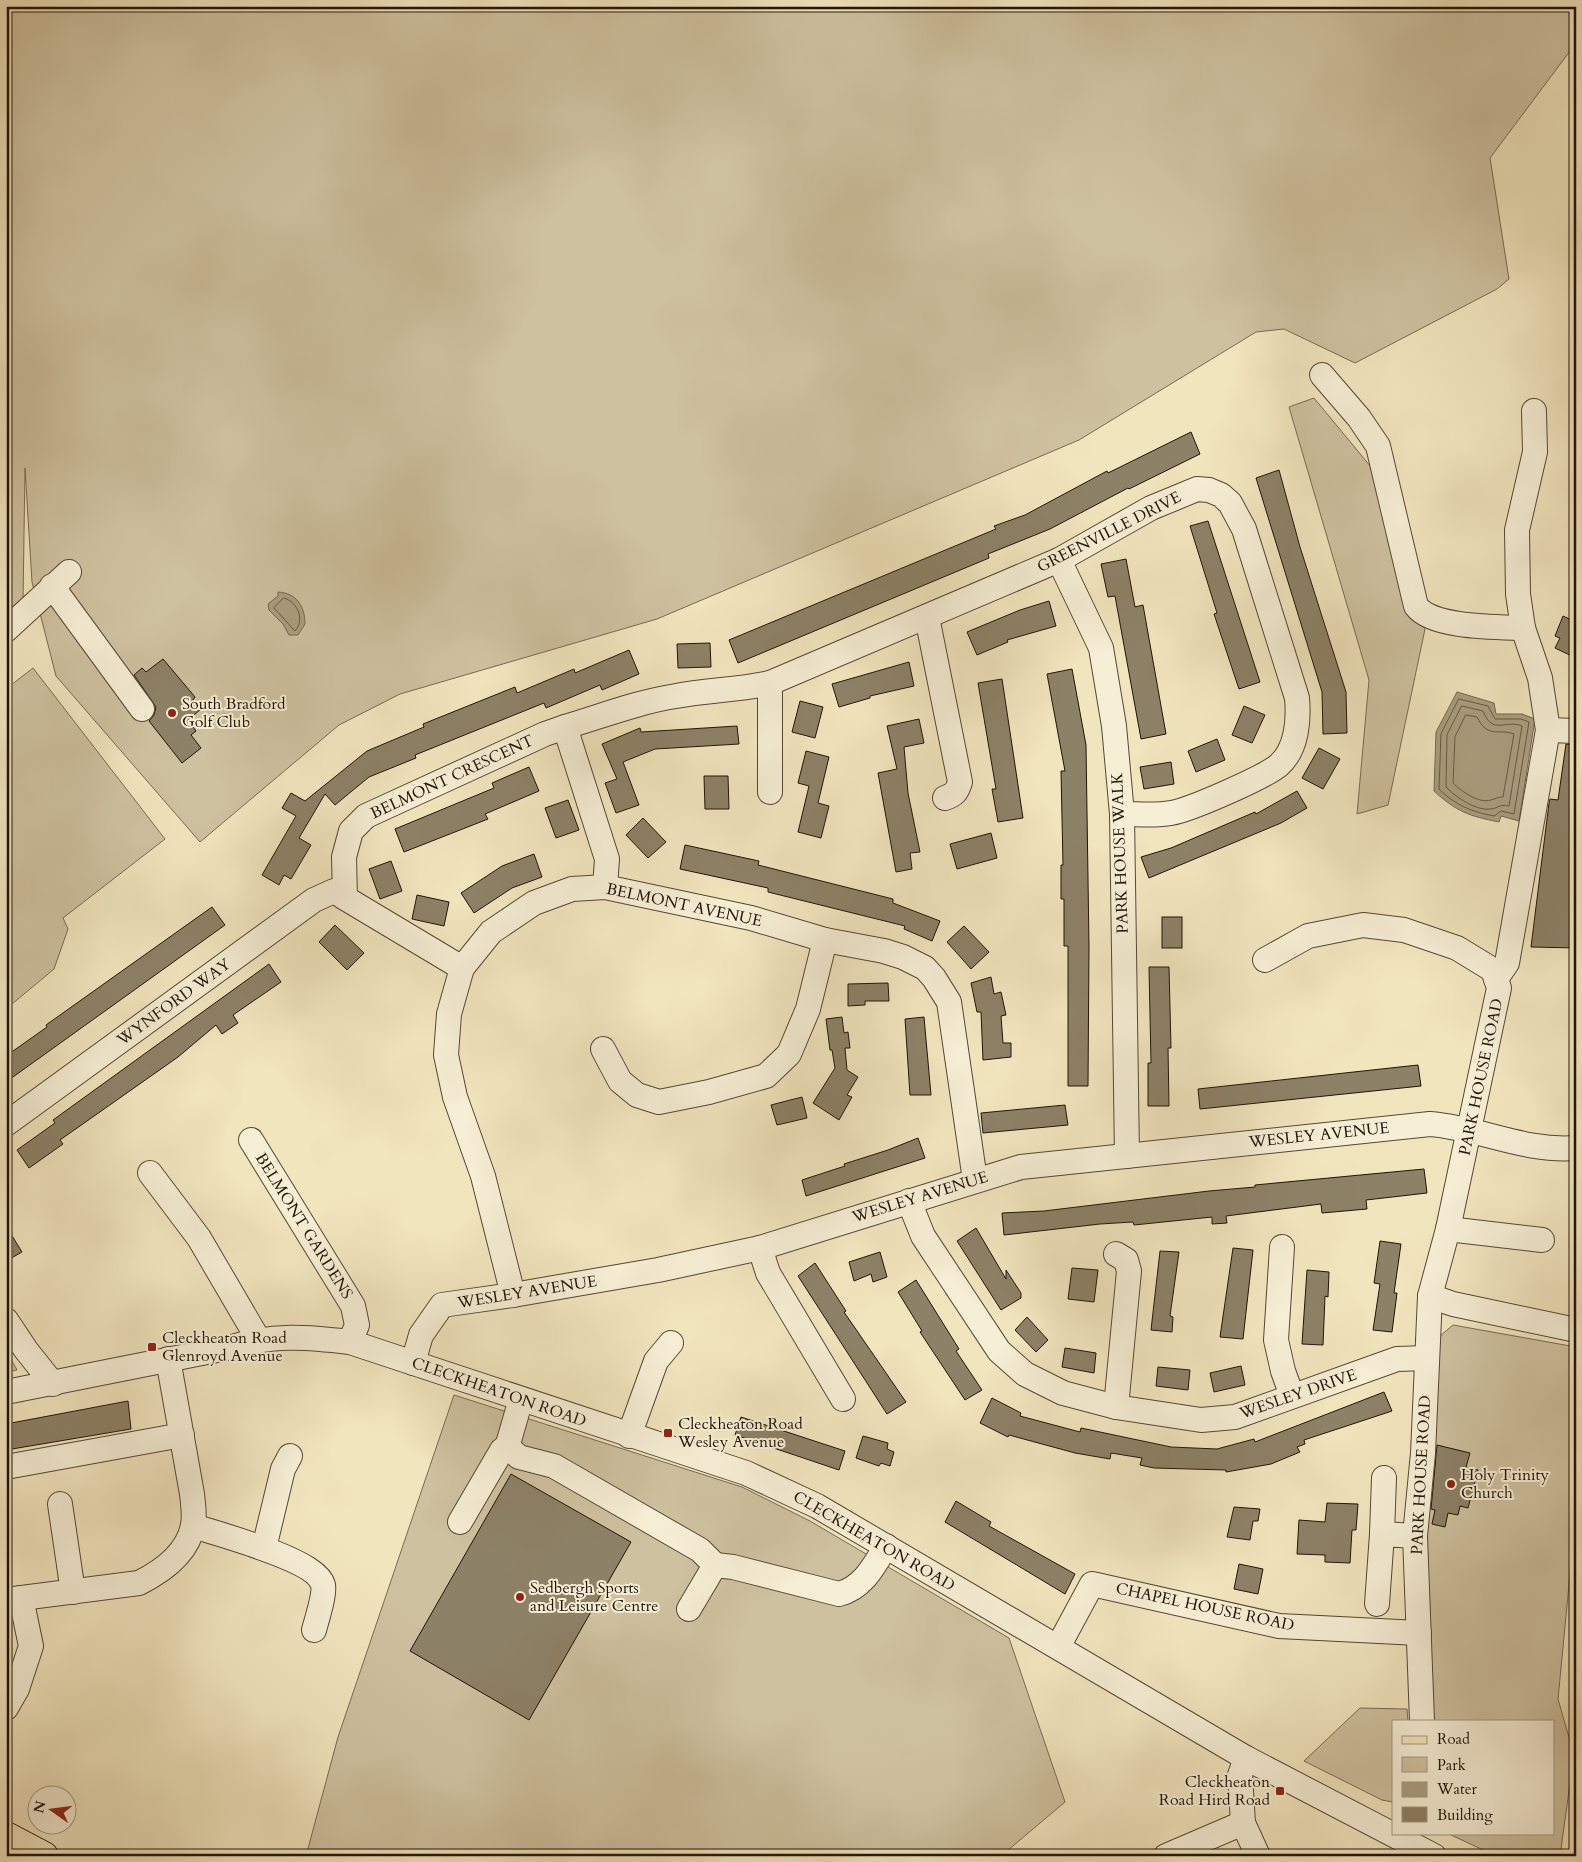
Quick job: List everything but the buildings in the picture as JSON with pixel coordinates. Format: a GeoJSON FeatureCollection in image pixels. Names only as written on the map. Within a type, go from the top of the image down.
{"type":"FeatureCollection","features":[{"type":"Feature","properties":{"kind":"main road"},"geometry":{"type":"LineString","coordinates":[[6,1836],[44,1856]]}},
{"type":"Feature","properties":{"kind":"street"},"geometry":{"type":"LineString","coordinates":[[1322,375],[1359,418],[1378,446],[1416,606],[1421,613],[1445,621],[1523,628]]}},
{"type":"Feature","properties":{"kind":"street","name":"PARK HOUSE ROAD"},"geometry":{"type":"LineString","coordinates":[[1422,1720],[1416,1536],[1423,1454],[1430,1296],[1448,1229],[1470,1130],[1499,988],[1496,979],[1507,963],[1548,730],[1540,678],[1523,628],[1518,594],[1517,530],[1535,452],[1534,411]]}},
{"type":"Feature","properties":{"kind":"street","name":"GREENVILLE DRIVE"},"geometry":{"type":"LineString","coordinates":[[565,727],[668,697],[742,689],[770,683],[927,618],[1059,560],[1152,508],[1197,489],[1209,490],[1221,495],[1230,504],[1244,529],[1297,698],[1299,716],[1295,734],[1290,749],[1279,765],[1256,779],[1173,813],[1158,815],[1122,814]]}},
{"type":"Feature","properties":{"kind":"street","name":"PARK HOUSE WALK"},"geometry":{"type":"LineString","coordinates":[[1059,560],[1100,648],[1114,726],[1122,814],[1127,1156]]}},
{"type":"Feature","properties":{"kind":"street"},"geometry":{"type":"LineString","coordinates":[[6,630],[60,579],[142,709]]}},
{"type":"Feature","properties":{"kind":"street"},"geometry":{"type":"LineString","coordinates":[[927,618],[960,782],[957,791],[952,796],[945,798]]}},
{"type":"Feature","properties":{"kind":"street"},"geometry":{"type":"LineString","coordinates":[[770,683],[770,792]]}},
{"type":"Feature","properties":{"kind":"street"},"geometry":{"type":"LineString","coordinates":[[565,727],[607,858],[605,887]]}},
{"type":"Feature","properties":{"kind":"street","name":"BELMONT CRESCENT"},"geometry":{"type":"LineString","coordinates":[[345,898],[344,857],[351,830],[366,816],[545,734],[565,727]]}},
{"type":"Feature","properties":{"kind":"street"},"geometry":{"type":"LineString","coordinates":[[1548,730],[1576,731]]}},
{"type":"Feature","properties":{"kind":"street","name":"BELMONT AVENUE"},"geometry":{"type":"LineString","coordinates":[[513,1295],[483,1176],[455,1097],[446,1055],[449,1014],[462,968],[490,932],[534,903],[572,889],[605,887],[751,918],[825,940],[884,951],[915,961],[934,978],[949,1002],[974,1180]]}},
{"type":"Feature","properties":{"kind":"street","name":"WYNFORD WAY"},"geometry":{"type":"LineString","coordinates":[[6,1124],[314,900],[334,891],[345,898]]}},
{"type":"Feature","properties":{"kind":"street"},"geometry":{"type":"LineString","coordinates":[[345,898],[462,968]]}},
{"type":"Feature","properties":{"kind":"street"},"geometry":{"type":"LineString","coordinates":[[1265,960],[1308,936],[1363,925],[1404,930],[1457,948],[1493,970],[1496,979]]}},
{"type":"Feature","properties":{"kind":"street"},"geometry":{"type":"LineString","coordinates":[[603,1049],[620,1081],[637,1095],[658,1102],[709,1092],[766,1076],[789,1054],[808,1010],[825,940]]}},
{"type":"Feature","properties":{"kind":"street","name":"WESLEY AVENUE"},"geometry":{"type":"LineString","coordinates":[[413,1363],[421,1335],[442,1305],[658,1270],[760,1248],[974,1180],[1021,1167],[1430,1124],[1470,1130],[1500,1140],[1553,1149],[1576,1148]]}},
{"type":"Feature","properties":{"kind":"street","name":"BELMONT GARDENS"},"geometry":{"type":"LineString","coordinates":[[251,1140],[353,1306],[358,1325],[350,1342]]}},
{"type":"Feature","properties":{"kind":"street"},"geometry":{"type":"LineString","coordinates":[[150,1173],[199,1238],[258,1339]]}},
{"type":"Feature","properties":{"kind":"street","name":"WESLEY DRIVE"},"geometry":{"type":"LineString","coordinates":[[908,1201],[923,1236],[999,1351],[1025,1374],[1063,1393],[1116,1407],[1201,1420],[1235,1417],[1396,1359],[1427,1358]]}},
{"type":"Feature","properties":{"kind":"street"},"geometry":{"type":"LineString","coordinates":[[1448,1229],[1542,1240]]}},
{"type":"Feature","properties":{"kind":"street"},"geometry":{"type":"LineString","coordinates":[[1282,1247],[1276,1340],[1283,1371],[1292,1396]]}},
{"type":"Feature","properties":{"kind":"street"},"geometry":{"type":"LineString","coordinates":[[760,1248],[768,1273],[842,1399]]}},
{"type":"Feature","properties":{"kind":"street"},"geometry":{"type":"LineString","coordinates":[[1116,1254],[1126,1260],[1130,1271],[1116,1407]]}},
{"type":"Feature","properties":{"kind":"street"},"geometry":{"type":"LineString","coordinates":[[1430,1296],[1453,1304],[1576,1330]]}},
{"type":"Feature","properties":{"kind":"street"},"geometry":{"type":"LineString","coordinates":[[6,1320],[26,1350],[53,1384]]}},
{"type":"Feature","properties":{"kind":"street","name":"CLECKHEATON ROAD"},"geometry":{"type":"LineString","coordinates":[[6,1392],[232,1347],[258,1339],[287,1336],[350,1342],[629,1436],[746,1473],[817,1506],[1246,1758],[1392,1828]]}},
{"type":"Feature","properties":{"kind":"street"},"geometry":{"type":"LineString","coordinates":[[629,1436],[656,1361],[671,1343]]}},
{"type":"Feature","properties":{"kind":"street"},"geometry":{"type":"LineString","coordinates":[[6,1708],[20,1680],[30,1646],[13,1599],[140,1583],[158,1573],[178,1556],[193,1526],[192,1494],[168,1359]]}},
{"type":"Feature","properties":{"kind":"street"},"geometry":{"type":"LineString","coordinates":[[460,1522],[502,1450],[509,1446],[521,1399]]}},
{"type":"Feature","properties":{"kind":"street"},"geometry":{"type":"LineString","coordinates":[[6,1467],[182,1435]]}},
{"type":"Feature","properties":{"kind":"street"},"geometry":{"type":"LineString","coordinates":[[509,1446],[519,1457],[554,1466],[700,1550],[715,1565],[733,1567],[839,1594],[853,1591],[870,1573],[886,1546]]}},
{"type":"Feature","properties":{"kind":"street"},"geometry":{"type":"LineString","coordinates":[[264,1548],[283,1469],[290,1456]]}},
{"type":"Feature","properties":{"kind":"street"},"geometry":{"type":"LineString","coordinates":[[1377,1604],[1384,1478]]}},
{"type":"Feature","properties":{"kind":"street"},"geometry":{"type":"LineString","coordinates":[[60,1504],[73,1592]]}},
{"type":"Feature","properties":{"kind":"street"},"geometry":{"type":"LineString","coordinates":[[193,1526],[264,1548],[313,1571],[320,1578],[323,1587],[314,1630]]}},
{"type":"Feature","properties":{"kind":"street"},"geometry":{"type":"LineString","coordinates":[[1382,1534],[1416,1536]]}},
{"type":"Feature","properties":{"kind":"street"},"geometry":{"type":"LineString","coordinates":[[689,1609],[715,1565]]}},
{"type":"Feature","properties":{"kind":"street","name":"CHAPEL HOUSE ROAD"},"geometry":{"type":"LineString","coordinates":[[1058,1647],[1092,1584],[1280,1626],[1419,1633]]}},
{"type":"Feature","properties":{"kind":"street"},"geometry":{"type":"LineString","coordinates":[[1246,1758],[1240,1774],[1243,1823],[1263,1855]]}},
{"type":"Feature","properties":{"kind":"street"},"geometry":{"type":"LineString","coordinates":[[1166,1856],[1243,1823]]}},
{"type":"Feature","properties":{"kind":"street","name":"CLECKHEATON ROAD"},"geometry":{"type":"LineString","coordinates":[[1413,1838],[1434,1856]]}},
{"type":"Feature","properties":{"kind":"green space"},"geometry":{"type":"Polygon","coordinates":[[[6,6],[1576,6],[1576,43],[1490,158],[1509,279],[1497,289],[1355,363],[1284,329],[1256,332],[1079,440],[657,619],[400,694],[339,725],[200,842],[56,676],[32,582],[25,468],[23,602],[6,618],[6,6]]]}},
{"type":"Feature","properties":{"kind":"green space"},"geometry":{"type":"Polygon","coordinates":[[[1314,398],[1371,467],[1387,518],[1405,604],[1425,629],[1388,805],[1357,814],[1369,680],[1289,407],[1314,398]]]}},
{"type":"Feature","properties":{"kind":"green space"},"geometry":{"type":"Polygon","coordinates":[[[33,668],[165,839],[63,918],[68,929],[54,969],[6,1009],[6,689],[33,668]]]}},
{"type":"Feature","properties":{"kind":"green space"},"geometry":{"type":"Polygon","coordinates":[[[1453,1325],[1576,1347],[1576,1512],[1558,1699],[1574,1755],[1560,1856],[1496,1856],[1449,1834],[1554,1834],[1554,1720],[1433,1720],[1424,1531],[1440,1336],[1453,1325]]]}},
{"type":"Feature","properties":{"kind":"green space"},"geometry":{"type":"Polygon","coordinates":[[[6,1350],[17,1370],[6,1372],[6,1350]]]}},
{"type":"Feature","properties":{"kind":"green space"},"geometry":{"type":"Polygon","coordinates":[[[454,1395],[742,1487],[810,1521],[1009,1638],[1065,1802],[1001,1856],[306,1856],[338,1737],[454,1395]]]}},
{"type":"Feature","properties":{"kind":"green space"},"geometry":{"type":"Polygon","coordinates":[[[1360,1708],[1407,1709],[1408,1720],[1392,1720],[1392,1802],[1382,1800],[1304,1761],[1360,1708]]]}},
{"type":"Feature","properties":{"kind":"water"},"geometry":{"type":"Polygon","coordinates":[[[278,592],[290,595],[299,602],[305,618],[305,624],[298,635],[289,635],[283,624],[269,610],[268,604],[278,596],[278,592]]]}},
{"type":"Feature","properties":{"kind":"water"},"geometry":{"type":"Polygon","coordinates":[[[1457,692],[1494,703],[1496,714],[1522,714],[1535,719],[1519,821],[1501,816],[1499,822],[1479,818],[1450,804],[1434,791],[1436,732],[1457,692]]]}},
{"type":"Feature","properties":{"kind":"place","name":"South Bradford Golf Club"},"geometry":{"type":"Point","coordinates":[172,713]}},
{"type":"Feature","properties":{"kind":"place","name":"Cleckheaton Road Glenroyd Avenue"},"geometry":{"type":"Point","coordinates":[152,1347]}},
{"type":"Feature","properties":{"kind":"place","name":"Cleckheaton Road Wesley Avenue"},"geometry":{"type":"Point","coordinates":[668,1433]}},
{"type":"Feature","properties":{"kind":"place","name":"Holy Trinity Church"},"geometry":{"type":"Point","coordinates":[1451,1484]}},
{"type":"Feature","properties":{"kind":"place","name":"Sedbergh Sports and Leisure Centre"},"geometry":{"type":"Point","coordinates":[520,1597]}},
{"type":"Feature","properties":{"kind":"place","name":"Cleckheaton Road Hird Road"},"geometry":{"type":"Point","coordinates":[1280,1791]}}]}
